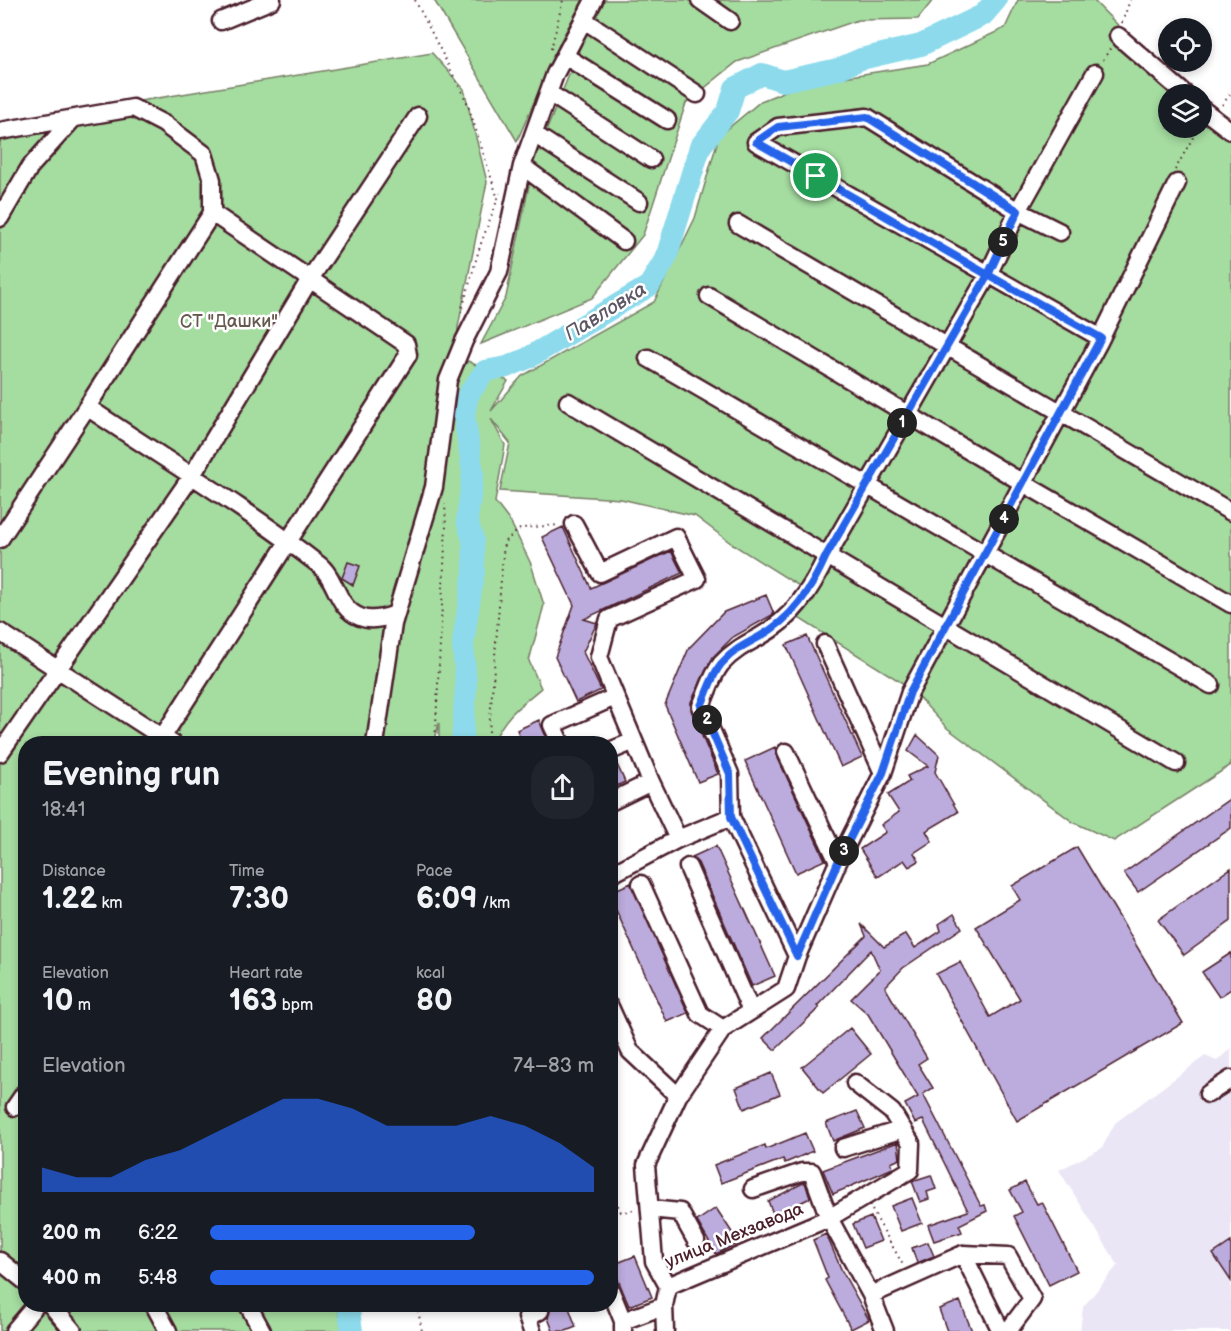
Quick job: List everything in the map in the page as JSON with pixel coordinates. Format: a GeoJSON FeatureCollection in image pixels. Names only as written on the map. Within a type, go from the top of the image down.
{"type":"FeatureCollection","features":[{"type":"Feature","properties":{"kind":"street"},"geometry":{"type":"LineString","coordinates":[[221,21],[272,0]]}},
{"type":"Feature","properties":{"kind":"street"},"geometry":{"type":"LineString","coordinates":[[376,736],[396,614],[434,487],[448,380],[464,340],[499,272],[522,166],[565,56],[594,0]]}},
{"type":"Feature","properties":{"kind":"street"},"geometry":{"type":"LineString","coordinates":[[700,0],[730,21]]}},
{"type":"Feature","properties":{"kind":"street"},"geometry":{"type":"LineString","coordinates":[[584,20],[697,94]]}},
{"type":"Feature","properties":{"kind":"street"},"geometry":{"type":"LineString","coordinates":[[1118,36],[1173,84]]}},
{"type":"Feature","properties":{"kind":"street"},"geometry":{"type":"LineString","coordinates":[[565,56],[667,120]]}},
{"type":"Feature","properties":{"kind":"street"},"geometry":{"type":"LineString","coordinates":[[797,956],[731,818],[730,774],[701,706],[719,666],[741,645],[760,637],[783,619],[810,592],[826,556],[988,275],[1018,211],[1095,73]]}},
{"type":"Feature","properties":{"kind":"street"},"geometry":{"type":"LineString","coordinates":[[549,93],[651,159]]}},
{"type":"Feature","properties":{"kind":"street"},"geometry":{"type":"LineString","coordinates":[[0,131],[133,108],[187,139],[204,154],[212,180],[212,213],[0,539]]}},
{"type":"Feature","properties":{"kind":"street"},"geometry":{"type":"LineString","coordinates":[[0,753],[191,477],[310,279],[418,116]]}},
{"type":"Feature","properties":{"kind":"street"},"geometry":{"type":"LineString","coordinates":[[1060,232],[1018,211],[867,117],[778,127],[756,142],[1101,338]]}},
{"type":"Feature","properties":{"kind":"street"},"geometry":{"type":"LineString","coordinates":[[1212,117],[1231,131]]}},
{"type":"Feature","properties":{"kind":"street"},"geometry":{"type":"LineString","coordinates":[[0,218],[30,167],[73,118]]}},
{"type":"Feature","properties":{"kind":"street"},"geometry":{"type":"LineString","coordinates":[[534,134],[639,202]]}},
{"type":"Feature","properties":{"kind":"street"},"geometry":{"type":"LineString","coordinates":[[522,166],[624,241]]}},
{"type":"Feature","properties":{"kind":"street","name":"улица Мехзавода"},"geometry":{"type":"LineString","coordinates":[[885,1331],[871,1295],[829,1218],[668,1286],[654,1261],[646,1166],[678,1096],[723,1029],[786,989],[797,956],[838,862],[883,773],[910,692],[1101,338],[1177,183]]}},
{"type":"Feature","properties":{"kind":"street"},"geometry":{"type":"LineString","coordinates":[[168,736],[408,355],[406,344],[212,213]]}},
{"type":"Feature","properties":{"kind":"street"},"geometry":{"type":"LineString","coordinates":[[738,224],[1231,512]]}},
{"type":"Feature","properties":{"kind":"street"},"geometry":{"type":"LineString","coordinates":[[709,296],[907,415],[1231,604]]}},
{"type":"Feature","properties":{"kind":"street"},"geometry":{"type":"LineString","coordinates":[[648,358],[1211,685]]}},
{"type":"Feature","properties":{"kind":"street"},"geometry":{"type":"LineString","coordinates":[[568,402],[1176,763]]}},
{"type":"Feature","properties":{"kind":"street"},"geometry":{"type":"LineString","coordinates":[[87,407],[289,541],[323,567],[342,603],[350,611],[361,618],[373,619],[396,614]]}},
{"type":"Feature","properties":{"kind":"street"},"geometry":{"type":"LineString","coordinates":[[574,524],[600,573],[676,537],[697,579],[609,619],[599,657],[651,782],[678,839]]}},
{"type":"Feature","properties":{"kind":"street"},"geometry":{"type":"LineString","coordinates":[[0,632],[155,736]]}},
{"type":"Feature","properties":{"kind":"street"},"geometry":{"type":"LineString","coordinates":[[825,644],[883,773]]}},
{"type":"Feature","properties":{"kind":"street"},"geometry":{"type":"LineString","coordinates":[[557,736],[552,725],[615,697]]}},
{"type":"Feature","properties":{"kind":"street"},"geometry":{"type":"LineString","coordinates":[[618,748],[634,741]]}},
{"type":"Feature","properties":{"kind":"street"},"geometry":{"type":"LineString","coordinates":[[786,752],[838,862]]}},
{"type":"Feature","properties":{"kind":"street"},"geometry":{"type":"LineString","coordinates":[[618,798],[651,782]]}},
{"type":"Feature","properties":{"kind":"street"},"geometry":{"type":"LineString","coordinates":[[618,871],[678,839],[731,818]]}},
{"type":"Feature","properties":{"kind":"street"},"geometry":{"type":"LineString","coordinates":[[688,867],[751,1011]]}},
{"type":"Feature","properties":{"kind":"street"},"geometry":{"type":"LineString","coordinates":[[642,884],[700,1014],[723,1029]]}},
{"type":"Feature","properties":{"kind":"street"},"geometry":{"type":"LineString","coordinates":[[618,1025],[630,1051],[678,1096]]}},
{"type":"Feature","properties":{"kind":"street"},"geometry":{"type":"LineString","coordinates":[[1208,1094],[1231,1079]]}},
{"type":"Feature","properties":{"kind":"street"},"geometry":{"type":"LineString","coordinates":[[753,1189],[802,1172],[812,1172],[829,1218],[910,1170],[911,1143],[892,1112],[855,1083]]}},
{"type":"Feature","properties":{"kind":"street"},"geometry":{"type":"LineString","coordinates":[[15,1107],[18,1103]]}},
{"type":"Feature","properties":{"kind":"street"},"geometry":{"type":"LineString","coordinates":[[843,1148],[903,1130]]}},
{"type":"Feature","properties":{"kind":"street"},"geometry":{"type":"LineString","coordinates":[[650,1209],[680,1212],[696,1241]]}},
{"type":"Feature","properties":{"kind":"street"},"geometry":{"type":"LineString","coordinates":[[963,1254],[1001,1331]]}},
{"type":"Feature","properties":{"kind":"street"},"geometry":{"type":"LineString","coordinates":[[871,1295],[963,1254],[1008,1256],[1032,1299],[1008,1331]]}},
{"type":"Feature","properties":{"kind":"street"},"geometry":{"type":"LineString","coordinates":[[0,1261],[18,1276]]}},
{"type":"Feature","properties":{"kind":"street"},"geometry":{"type":"LineString","coordinates":[[664,1331],[664,1306],[668,1286]]}},
{"type":"Feature","properties":{"kind":"street"},"geometry":{"type":"LineString","coordinates":[[618,1312],[623,1326],[664,1306]]}},
{"type":"Feature","properties":{"kind":"street"},"geometry":{"type":"LineString","coordinates":[[14,1331],[30,1312]]}},
{"type":"Feature","properties":{"kind":"street"},"geometry":{"type":"LineString","coordinates":[[57,1312],[73,1331]]}},
{"type":"Feature","properties":{"kind":"street"},"geometry":{"type":"LineString","coordinates":[[158,1312],[168,1331]]}},
{"type":"Feature","properties":{"kind":"street"},"geometry":{"type":"LineString","coordinates":[[252,1312],[262,1331]]}},
{"type":"Feature","properties":{"kind":"street"},"geometry":{"type":"LineString","coordinates":[[532,1331],[527,1317],[538,1312]]}},
{"type":"Feature","properties":{"kind":"path"},"geometry":{"type":"LineString","coordinates":[[415,0],[467,102],[498,199]]}},
{"type":"Feature","properties":{"kind":"path"},"geometry":{"type":"LineString","coordinates":[[1177,183],[1172,176],[1193,138]]}},
{"type":"Feature","properties":{"kind":"path"},"geometry":{"type":"LineString","coordinates":[[435,736],[446,526],[445,503]]}},
{"type":"Feature","properties":{"kind":"path"},"geometry":{"type":"LineString","coordinates":[[489,736],[504,542],[522,528],[574,524]]}},
{"type":"Feature","properties":{"kind":"path"},"geometry":{"type":"LineString","coordinates":[[865,1197],[910,1278]]}},
{"type":"Feature","properties":{"kind":"path"},"geometry":{"type":"LineString","coordinates":[[618,1206],[621,1212],[650,1209]]}},
{"type":"Feature","properties":{"kind":"path"},"geometry":{"type":"LineString","coordinates":[[418,1312],[422,1331]]}},
{"type":"Feature","properties":{"kind":"shaded area"},"geometry":{"type":"Polygon","coordinates":[[[1231,1048],[1231,1331],[1080,1331],[1083,1307],[1118,1265],[1059,1170],[1102,1148],[1115,1123],[1205,1056],[1217,1061],[1231,1048]]]}},
{"type":"Feature","properties":{"kind":"green space"},"geometry":{"type":"Polygon","coordinates":[[[434,0],[583,0],[561,40],[517,141],[434,0]]]}},
{"type":"Feature","properties":{"kind":"green space"},"geometry":{"type":"Polygon","coordinates":[[[604,0],[933,0],[918,19],[858,20],[737,62],[686,103],[643,235],[592,298],[481,344],[506,297],[534,161],[588,28],[604,0]]]}},
{"type":"Feature","properties":{"kind":"green space","name":"СТ \"Дашки\""},"geometry":{"type":"Polygon","coordinates":[[[1018,0],[1093,0],[1158,66],[1158,72],[1164,72],[1176,84],[1158,84],[1158,138],[1212,138],[1212,117],[1231,133],[1231,765],[1114,841],[1073,822],[947,728],[909,687],[797,617],[809,592],[732,544],[695,516],[621,499],[500,491],[510,443],[491,419],[505,445],[495,502],[511,523],[531,564],[544,605],[529,661],[541,688],[519,707],[501,727],[497,736],[439,736],[439,723],[436,736],[18,736],[18,1312],[339,1312],[343,1331],[0,1331],[0,124],[432,53],[464,89],[487,182],[458,327],[457,376],[468,361],[508,381],[491,411],[522,376],[654,302],[695,218],[719,136],[761,101],[805,83],[928,64],[1005,28],[1018,0]]]}},
{"type":"Feature","properties":{"kind":"building"},"geometry":{"type":"Polygon","coordinates":[[[563,527],[591,588],[671,551],[682,573],[584,619],[597,623],[583,652],[601,690],[576,702],[555,657],[574,605],[542,537],[563,527]]]}},
{"type":"Feature","properties":{"kind":"building"},"geometry":{"type":"Polygon","coordinates":[[[348,562],[360,566],[353,585],[342,578],[348,562]]]}},
{"type":"Feature","properties":{"kind":"building"},"geometry":{"type":"Polygon","coordinates":[[[766,595],[774,614],[733,637],[713,657],[691,702],[691,710],[718,774],[698,782],[665,705],[689,648],[724,612],[766,595]]]}},
{"type":"Feature","properties":{"kind":"building"},"geometry":{"type":"Polygon","coordinates":[[[807,636],[862,757],[841,767],[786,645],[807,636]]]}},
{"type":"Feature","properties":{"kind":"building"},"geometry":{"type":"Polygon","coordinates":[[[539,720],[546,736],[520,736],[517,730],[539,720]]]}},
{"type":"Feature","properties":{"kind":"building"},"geometry":{"type":"Polygon","coordinates":[[[917,735],[939,755],[935,772],[958,812],[926,831],[932,841],[914,853],[919,861],[909,867],[904,860],[878,877],[860,849],[886,832],[881,825],[899,812],[888,795],[910,781],[907,776],[928,766],[908,751],[917,735]]]}},
{"type":"Feature","properties":{"kind":"building"},"geometry":{"type":"Polygon","coordinates":[[[775,747],[777,756],[825,860],[796,873],[745,761],[775,747]]]}},
{"type":"Feature","properties":{"kind":"building"},"geometry":{"type":"Polygon","coordinates":[[[618,767],[625,782],[618,785],[618,767]]]}},
{"type":"Feature","properties":{"kind":"building"},"geometry":{"type":"Polygon","coordinates":[[[1231,798],[1231,828],[1138,892],[1124,873],[1231,798]]]}},
{"type":"Feature","properties":{"kind":"building"},"geometry":{"type":"Polygon","coordinates":[[[716,846],[775,976],[752,986],[698,863],[692,857],[716,846]]]}},
{"type":"Feature","properties":{"kind":"building"},"geometry":{"type":"Polygon","coordinates":[[[1077,847],[1183,1023],[1017,1121],[936,974],[960,962],[990,1017],[1020,999],[976,927],[1020,900],[1012,886],[1077,847]]]}},
{"type":"Feature","properties":{"kind":"building"},"geometry":{"type":"Polygon","coordinates":[[[1231,868],[1231,921],[1184,955],[1158,920],[1231,868]]]}},
{"type":"Feature","properties":{"kind":"building"},"geometry":{"type":"Polygon","coordinates":[[[631,883],[688,1013],[667,1022],[618,915],[618,889],[631,883]]]}},
{"type":"Feature","properties":{"kind":"building"},"geometry":{"type":"Polygon","coordinates":[[[954,914],[962,928],[903,968],[885,987],[927,1058],[918,1064],[933,1088],[923,1094],[981,1206],[985,1205],[987,1211],[959,1225],[962,1232],[934,1241],[928,1225],[968,1211],[923,1120],[915,1123],[905,1104],[918,1097],[868,1014],[851,999],[880,970],[871,950],[817,1006],[819,1008],[775,1050],[763,1038],[866,936],[861,924],[884,947],[906,934],[915,948],[941,931],[939,924],[954,914]]]}},
{"type":"Feature","properties":{"kind":"building"},"geometry":{"type":"Polygon","coordinates":[[[1231,953],[1231,989],[1219,997],[1202,972],[1231,953]]]}},
{"type":"Feature","properties":{"kind":"building"},"geometry":{"type":"Polygon","coordinates":[[[850,1028],[871,1054],[823,1093],[802,1067],[850,1028]]]}},
{"type":"Feature","properties":{"kind":"building"},"geometry":{"type":"Polygon","coordinates":[[[771,1073],[780,1094],[744,1109],[736,1088],[771,1073]]]}},
{"type":"Feature","properties":{"kind":"building"},"geometry":{"type":"Polygon","coordinates":[[[857,1111],[865,1128],[833,1141],[826,1123],[857,1111]]]}},
{"type":"Feature","properties":{"kind":"building"},"geometry":{"type":"Polygon","coordinates":[[[805,1133],[813,1151],[785,1163],[783,1159],[721,1183],[714,1165],[765,1145],[766,1149],[805,1133]]]}},
{"type":"Feature","properties":{"kind":"building"},"geometry":{"type":"Polygon","coordinates":[[[898,1142],[900,1159],[891,1163],[893,1168],[833,1194],[823,1170],[898,1142]]]}},
{"type":"Feature","properties":{"kind":"building"},"geometry":{"type":"Polygon","coordinates":[[[931,1175],[936,1189],[927,1192],[929,1199],[920,1202],[912,1181],[931,1175]]]}},
{"type":"Feature","properties":{"kind":"building"},"geometry":{"type":"Polygon","coordinates":[[[805,1182],[810,1198],[774,1216],[768,1201],[805,1182]]]}},
{"type":"Feature","properties":{"kind":"building"},"geometry":{"type":"Polygon","coordinates":[[[1025,1182],[1037,1204],[1042,1202],[1077,1271],[1049,1285],[1014,1216],[1022,1212],[1010,1190],[1025,1182]]]}},
{"type":"Feature","properties":{"kind":"building"},"geometry":{"type":"Polygon","coordinates":[[[912,1198],[922,1223],[901,1231],[891,1206],[912,1198]]]}},
{"type":"Feature","properties":{"kind":"building"},"geometry":{"type":"Polygon","coordinates":[[[716,1208],[739,1243],[716,1254],[697,1221],[716,1208]]]}},
{"type":"Feature","properties":{"kind":"building"},"geometry":{"type":"Polygon","coordinates":[[[871,1217],[881,1241],[863,1248],[853,1224],[871,1217]]]}},
{"type":"Feature","properties":{"kind":"building"},"geometry":{"type":"Polygon","coordinates":[[[826,1234],[842,1271],[869,1320],[851,1329],[825,1280],[828,1278],[813,1240],[826,1234]]]}},
{"type":"Feature","properties":{"kind":"building"},"geometry":{"type":"Polygon","coordinates":[[[928,1242],[934,1256],[917,1263],[912,1248],[928,1242]]]}},
{"type":"Feature","properties":{"kind":"building"},"geometry":{"type":"Polygon","coordinates":[[[1231,1242],[1231,1281],[1213,1254],[1231,1242]]]}},
{"type":"Feature","properties":{"kind":"building"},"geometry":{"type":"Polygon","coordinates":[[[635,1256],[652,1297],[629,1306],[618,1279],[618,1263],[635,1256]]]}},
{"type":"Feature","properties":{"kind":"building"},"geometry":{"type":"Polygon","coordinates":[[[960,1301],[972,1331],[947,1331],[939,1309],[960,1301]]]}},
{"type":"Feature","properties":{"kind":"building"},"geometry":{"type":"Polygon","coordinates":[[[550,1312],[571,1312],[576,1327],[566,1331],[553,1331],[548,1318],[550,1312]]]}},
{"type":"Feature","properties":{"kind":"waterway","name":"Павловка"},"geometry":{"type":"LineString","coordinates":[[463,736],[466,686],[463,643],[474,571],[473,540],[467,520],[473,473],[464,415],[468,395],[485,371],[507,367],[528,358],[649,286],[666,258],[700,147],[728,111],[735,88],[762,74],[783,81],[838,69],[861,59],[921,45],[983,15],[996,0]]}},
{"type":"Feature","properties":{"kind":"waterway","name":"Павловка"},"geometry":{"type":"LineString","coordinates":[[349,1312],[352,1331]]}},
{"type":"Feature","properties":{"kind":"route"},"geometry":{"type":"LineString","coordinates":[[816,176],[756,142],[778,127],[867,117],[1018,211],[988,275],[1101,338],[910,692],[883,773],[838,862],[797,956],[731,817],[730,774],[701,706],[719,666],[741,645],[760,637],[783,619],[810,592],[826,556],[988,275],[816,176]]}}]}
